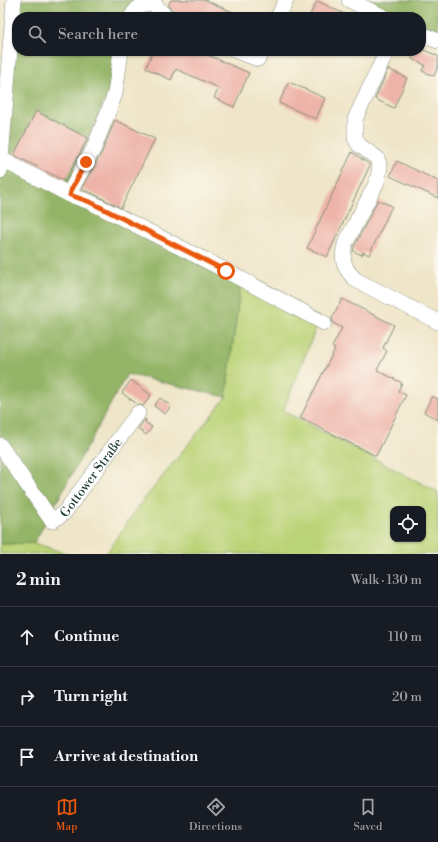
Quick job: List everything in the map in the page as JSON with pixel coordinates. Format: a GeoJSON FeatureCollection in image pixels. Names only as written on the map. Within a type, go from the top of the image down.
{"type":"FeatureCollection","features":[{"type":"Feature","properties":{"kind":"street"},"geometry":{"type":"LineString","coordinates":[[12,12],[14,0]]}},
{"type":"Feature","properties":{"kind":"street"},"geometry":{"type":"LineString","coordinates":[[280,12],[286,0]]}},
{"type":"Feature","properties":{"kind":"street"},"geometry":{"type":"LineString","coordinates":[[349,0],[374,12]]}},
{"type":"Feature","properties":{"kind":"street"},"geometry":{"type":"LineString","coordinates":[[134,12],[138,7],[144,4],[156,5],[161,12]]}},
{"type":"Feature","properties":{"kind":"street"},"geometry":{"type":"LineString","coordinates":[[12,12],[4,61],[1,165],[70,195],[90,202],[206,260],[324,323]]}},
{"type":"Feature","properties":{"kind":"street"},"geometry":{"type":"LineString","coordinates":[[426,36],[438,41]]}},
{"type":"Feature","properties":{"kind":"street"},"geometry":{"type":"LineString","coordinates":[[70,195],[72,188],[100,134],[116,94],[120,56]]}},
{"type":"Feature","properties":{"kind":"street"},"geometry":{"type":"LineString","coordinates":[[250,56],[258,59],[260,56]]}},
{"type":"Feature","properties":{"kind":"street"},"geometry":{"type":"LineString","coordinates":[[385,56],[355,119],[355,138],[359,144],[377,158],[380,167],[377,182],[345,244],[343,253],[344,262],[348,273],[356,280],[438,322]]}},
{"type":"Feature","properties":{"kind":"street","name":"Gottower Straße"},"geometry":{"type":"LineString","coordinates":[[0,444],[52,521],[64,513],[138,413]]}},
{"type":"Feature","properties":{"kind":"green space"},"geometry":{"type":"Polygon","coordinates":[[[14,0],[148,0],[142,12],[13,12],[14,0]]]}},
{"type":"Feature","properties":{"kind":"green space"},"geometry":{"type":"Polygon","coordinates":[[[349,0],[438,0],[438,41],[426,36],[426,12],[374,12],[349,0]]]}},
{"type":"Feature","properties":{"kind":"green space"},"geometry":{"type":"Polygon","coordinates":[[[12,24],[12,56],[124,56],[65,191],[241,280],[226,397],[127,374],[34,543],[0,544],[0,171],[12,24]]]}},
{"type":"Feature","properties":{"kind":"green space"},"geometry":{"type":"Polygon","coordinates":[[[241,280],[320,318],[283,411],[438,492],[438,554],[106,554],[135,511],[226,397],[241,280]]]}},
{"type":"Feature","properties":{"kind":"green space"},"geometry":{"type":"Polygon","coordinates":[[[34,543],[68,554],[0,554],[0,544],[34,543]]]}},
{"type":"Feature","properties":{"kind":"building"},"geometry":{"type":"Polygon","coordinates":[[[171,0],[205,0],[233,12],[175,12],[168,6],[171,0]]]}},
{"type":"Feature","properties":{"kind":"building"},"geometry":{"type":"Polygon","coordinates":[[[317,1],[340,12],[312,12],[317,1]]]}},
{"type":"Feature","properties":{"kind":"building"},"geometry":{"type":"Polygon","coordinates":[[[426,51],[438,56],[438,66],[434,76],[422,71],[425,65],[412,59],[413,56],[426,56],[426,51]]]}},
{"type":"Feature","properties":{"kind":"building"},"geometry":{"type":"Polygon","coordinates":[[[151,56],[210,56],[249,73],[234,107],[214,98],[219,88],[176,69],[171,80],[146,68],[151,56]]]}},
{"type":"Feature","properties":{"kind":"building"},"geometry":{"type":"Polygon","coordinates":[[[388,69],[407,78],[394,108],[375,99],[388,69]]]}},
{"type":"Feature","properties":{"kind":"building"},"geometry":{"type":"Polygon","coordinates":[[[289,82],[325,98],[316,119],[279,103],[289,82]]]}},
{"type":"Feature","properties":{"kind":"building"},"geometry":{"type":"Polygon","coordinates":[[[36,111],[88,138],[65,181],[14,155],[36,111]]]}},
{"type":"Feature","properties":{"kind":"building"},"geometry":{"type":"Polygon","coordinates":[[[115,120],[155,139],[121,208],[81,189],[102,152],[115,120]]]}},
{"type":"Feature","properties":{"kind":"building"},"geometry":{"type":"Polygon","coordinates":[[[352,152],[370,165],[327,257],[307,248],[352,152]]]}},
{"type":"Feature","properties":{"kind":"building"},"geometry":{"type":"Polygon","coordinates":[[[397,161],[438,181],[438,198],[390,176],[397,161]]]}},
{"type":"Feature","properties":{"kind":"building"},"geometry":{"type":"Polygon","coordinates":[[[378,200],[392,206],[369,255],[363,252],[362,255],[353,251],[354,247],[378,200]]]}},
{"type":"Feature","properties":{"kind":"building"},"geometry":{"type":"Polygon","coordinates":[[[342,299],[394,325],[383,348],[387,351],[377,370],[402,383],[398,391],[406,395],[376,456],[300,418],[335,349],[332,347],[342,328],[333,323],[332,318],[342,299]]]}},
{"type":"Feature","properties":{"kind":"building"},"geometry":{"type":"Polygon","coordinates":[[[131,380],[151,395],[143,406],[137,404],[122,393],[131,380]]]}},
{"type":"Feature","properties":{"kind":"building"},"geometry":{"type":"Polygon","coordinates":[[[432,396],[438,399],[438,420],[424,412],[432,396]]]}},
{"type":"Feature","properties":{"kind":"building"},"geometry":{"type":"Polygon","coordinates":[[[160,398],[171,406],[165,414],[154,406],[160,398]]]}},
{"type":"Feature","properties":{"kind":"building"},"geometry":{"type":"Polygon","coordinates":[[[145,419],[145,422],[152,427],[146,435],[138,429],[145,419]]]}},
{"type":"Feature","properties":{"kind":"route"},"geometry":{"type":"LineString","coordinates":[[86,162],[72,188],[70,195],[90,202],[226,271]]}}]}
